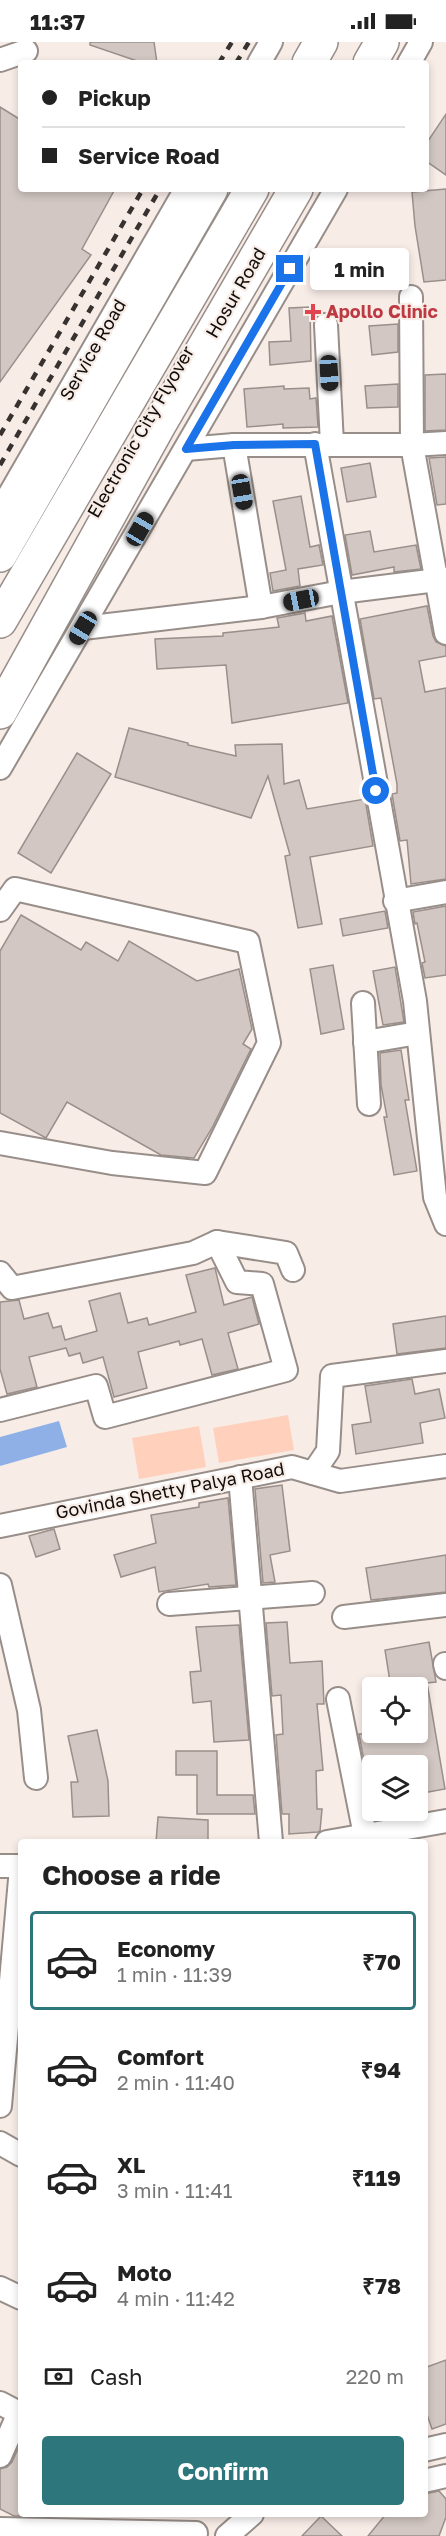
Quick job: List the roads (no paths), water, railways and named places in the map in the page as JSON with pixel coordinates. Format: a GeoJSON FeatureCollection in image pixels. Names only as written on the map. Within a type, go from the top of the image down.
{"type":"FeatureCollection","features":[{"type":"Feature","properties":{"kind":"highway"},"geometry":{"type":"LineString","coordinates":[[286,60],[296,42]]}},
{"type":"Feature","properties":{"kind":"highway"},"geometry":{"type":"LineString","coordinates":[[311,60],[321,42]]}},
{"type":"Feature","properties":{"kind":"highway"},"geometry":{"type":"LineString","coordinates":[[327,60],[337,42]]}},
{"type":"Feature","properties":{"kind":"highway"},"geometry":{"type":"LineString","coordinates":[[356,60],[366,42]]}},
{"type":"Feature","properties":{"kind":"highway"},"geometry":{"type":"LineString","coordinates":[[372,60],[382,42]]}},
{"type":"Feature","properties":{"kind":"highway"},"geometry":{"type":"LineString","coordinates":[[0,555],[209,192]]}},
{"type":"Feature","properties":{"kind":"highway"},"geometry":{"type":"LineString","coordinates":[[0,589],[233,192]]}},
{"type":"Feature","properties":{"kind":"highway","name":"Electronic City Flyover"},"geometry":{"type":"LineString","coordinates":[[0,621],[250,192]]}},
{"type":"Feature","properties":{"kind":"highway","name":"Electronic City Flyover"},"geometry":{"type":"LineString","coordinates":[[0,675],[279,192]]}},
{"type":"Feature","properties":{"kind":"highway","name":"Hosur Road"},"geometry":{"type":"LineString","coordinates":[[0,712],[159,425],[294,192]]}},
{"type":"Feature","properties":{"kind":"street"},"geometry":{"type":"LineString","coordinates":[[261,60],[271,42]]}},
{"type":"Feature","properties":{"kind":"street"},"geometry":{"type":"LineString","coordinates":[[411,60],[422,42]]}},
{"type":"Feature","properties":{"kind":"street"},"geometry":{"type":"LineString","coordinates":[[0,60],[30,52]]}},
{"type":"Feature","properties":{"kind":"street","name":"Service Road"},"geometry":{"type":"LineString","coordinates":[[3,501],[184,192]]}},
{"type":"Feature","properties":{"kind":"street"},"geometry":{"type":"LineString","coordinates":[[0,768],[334,192]]}},
{"type":"Feature","properties":{"kind":"street"},"geometry":{"type":"LineString","coordinates":[[411,297],[412,445],[441,580],[446,633]]}},
{"type":"Feature","properties":{"kind":"street"},"geometry":{"type":"LineString","coordinates":[[326,325],[324,444],[341,592],[395,901],[415,1001],[440,1175],[435,1197],[446,1224]]}},
{"type":"Feature","properties":{"kind":"street"},"geometry":{"type":"LineString","coordinates":[[186,449],[234,445],[446,443]]}},
{"type":"Feature","properties":{"kind":"street"},"geometry":{"type":"LineString","coordinates":[[234,445],[261,607]]}},
{"type":"Feature","properties":{"kind":"street"},"geometry":{"type":"LineString","coordinates":[[83,628],[261,607],[341,592],[441,580]]}},
{"type":"Feature","properties":{"kind":"street"},"geometry":{"type":"LineString","coordinates":[[0,910],[15,889],[248,942],[269,1043],[205,1173],[112,1163],[0,1143]]}},
{"type":"Feature","properties":{"kind":"street"},"geometry":{"type":"LineString","coordinates":[[395,901],[446,892]]}},
{"type":"Feature","properties":{"kind":"street"},"geometry":{"type":"LineString","coordinates":[[363,1003],[369,1104]]}},
{"type":"Feature","properties":{"kind":"street"},"geometry":{"type":"LineString","coordinates":[[365,1042],[418,1033]]}},
{"type":"Feature","properties":{"kind":"street"},"geometry":{"type":"LineString","coordinates":[[0,1273],[12,1288],[193,1253],[218,1242],[286,1253],[293,1270]]}},
{"type":"Feature","properties":{"kind":"street"},"geometry":{"type":"LineString","coordinates":[[0,1410],[96,1386],[105,1417],[286,1370],[262,1284],[237,1282],[218,1242]]}},
{"type":"Feature","properties":{"kind":"street"},"geometry":{"type":"LineString","coordinates":[[314,1473],[328,1451],[332,1376],[446,1361]]}},
{"type":"Feature","properties":{"kind":"street","name":"Govinda Shetty Palya Road"},"geometry":{"type":"LineString","coordinates":[[0,1526],[292,1467],[340,1481],[446,1466]]}},
{"type":"Feature","properties":{"kind":"street"},"geometry":{"type":"LineString","coordinates":[[240,1477],[271,1839]]}},
{"type":"Feature","properties":{"kind":"street"},"geometry":{"type":"LineString","coordinates":[[0,1585],[29,1710],[36,1778]]}},
{"type":"Feature","properties":{"kind":"street"},"geometry":{"type":"LineString","coordinates":[[169,1604],[313,1593]]}},
{"type":"Feature","properties":{"kind":"street"},"geometry":{"type":"LineString","coordinates":[[344,1617],[446,1605]]}},
{"type":"Feature","properties":{"kind":"street"},"geometry":{"type":"LineString","coordinates":[[338,1699],[365,1835]]}},
{"type":"Feature","properties":{"kind":"street"},"geometry":{"type":"LineString","coordinates":[[343,1839],[446,1821]]}},
{"type":"Feature","properties":{"kind":"street"},"geometry":{"type":"LineString","coordinates":[[0,1866],[18,1867]]}},
{"type":"Feature","properties":{"kind":"street"},"geometry":{"type":"LineString","coordinates":[[0,2106],[18,1901]]}},
{"type":"Feature","properties":{"kind":"street"},"geometry":{"type":"LineString","coordinates":[[0,2143],[18,2153]]}},
{"type":"Feature","properties":{"kind":"street"},"geometry":{"type":"LineString","coordinates":[[0,2288],[18,2297]]}},
{"type":"Feature","properties":{"kind":"street"},"geometry":{"type":"LineString","coordinates":[[0,2456],[14,2410]]}},
{"type":"Feature","properties":{"kind":"street"},"geometry":{"type":"LineString","coordinates":[[428,2480],[446,2476]]}},
{"type":"Feature","properties":{"kind":"street"},"geometry":{"type":"LineString","coordinates":[[226,2536],[248,2517]]}},
{"type":"Feature","properties":{"kind":"street"},"geometry":{"type":"LineString","coordinates":[[0,2529],[195,2528]]}},
{"type":"Feature","properties":{"kind":"water"},"geometry":{"type":"Polygon","coordinates":[[[59,1421],[67,1447],[0,1466],[0,1437],[59,1421]]]}},
{"type":"Feature","properties":{"kind":"railway"},"geometry":{"type":"LineString","coordinates":[[221,60],[232,42]]}},
{"type":"Feature","properties":{"kind":"railway"},"geometry":{"type":"LineString","coordinates":[[238,60],[249,42]]}},
{"type":"Feature","properties":{"kind":"railway"},"geometry":{"type":"LineString","coordinates":[[0,435],[141,192]]}},
{"type":"Feature","properties":{"kind":"railway"},"geometry":{"type":"LineString","coordinates":[[0,465],[158,192]]}},
{"type":"Feature","properties":{"kind":"place","name":"Apollo Clinic"},"geometry":{"type":"Point","coordinates":[313,312]}}]}
